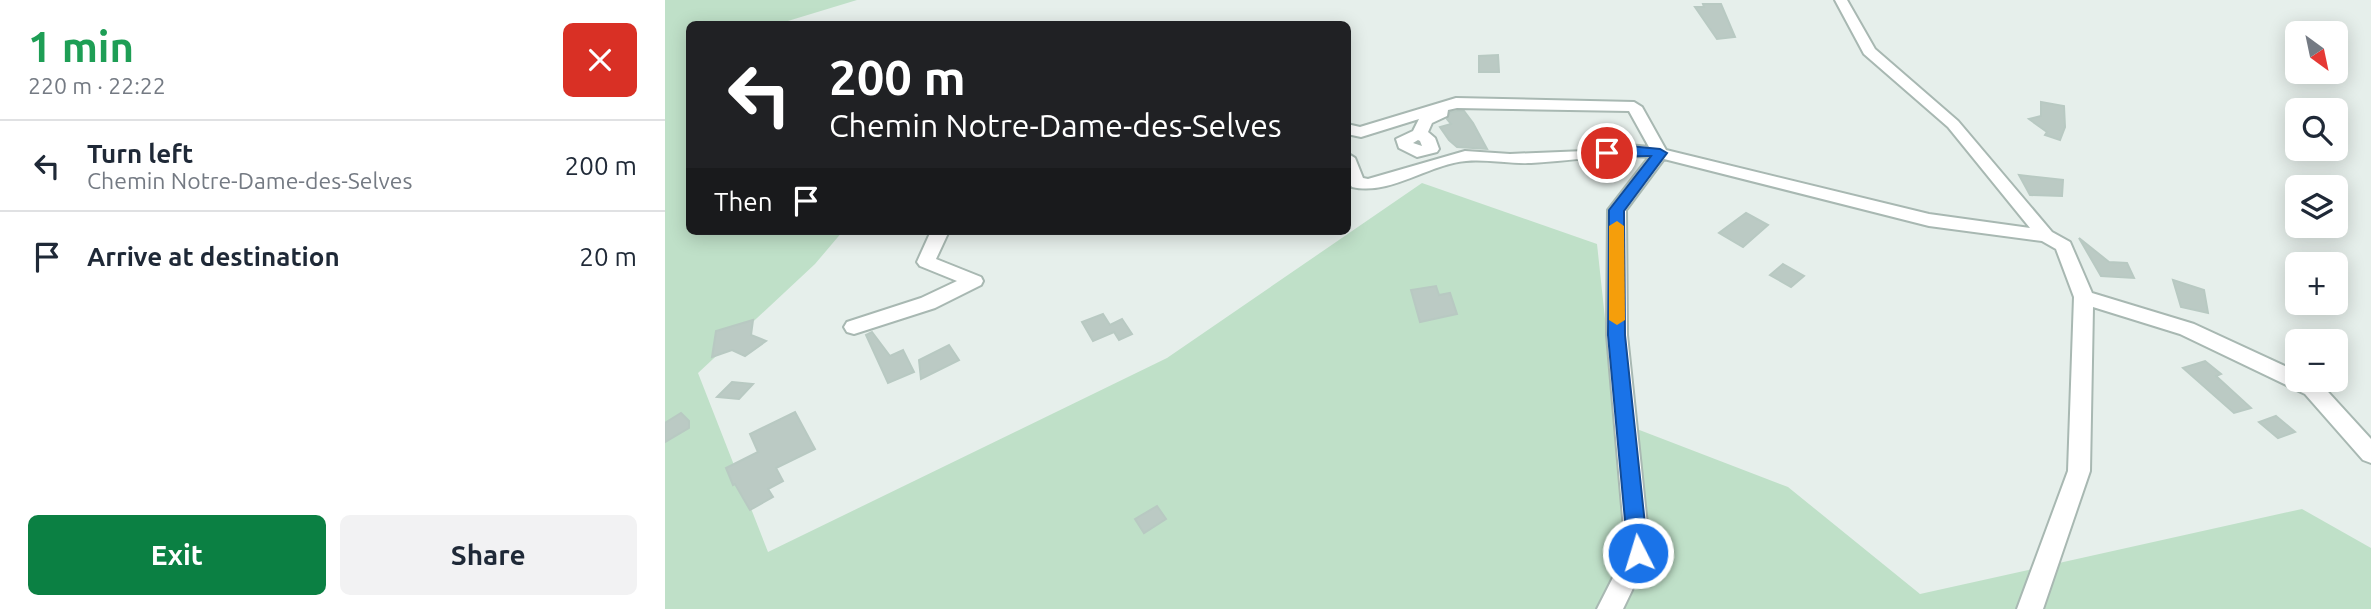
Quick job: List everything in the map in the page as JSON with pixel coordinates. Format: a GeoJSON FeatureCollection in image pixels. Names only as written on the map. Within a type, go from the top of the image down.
{"type":"FeatureCollection","features":[{"type":"Feature","properties":{"kind":"street"},"geometry":{"type":"LineString","coordinates":[[1841,0],[1869,51],[1953,124],[2046,236],[2064,246],[2084,297],[2079,471],[2030,609]]}},
{"type":"Feature","properties":{"kind":"street"},"geometry":{"type":"LineString","coordinates":[[1351,130],[1361,132],[1456,103],[1634,107],[1660,153]]}},
{"type":"Feature","properties":{"kind":"street"},"geometry":{"type":"LineString","coordinates":[[1419,134],[1426,120],[1458,110],[1641,117]]}},
{"type":"Feature","properties":{"kind":"street"},"geometry":{"type":"LineString","coordinates":[[1351,173],[1358,183],[1369,184],[1465,156],[1510,159],[1629,150],[1660,153],[1929,220],[2046,236]]}},
{"type":"Feature","properties":{"kind":"street"},"geometry":{"type":"LineString","coordinates":[[1610,609],[1638,553],[1617,335],[1616,210],[1660,153]]}},
{"type":"Feature","properties":{"kind":"street"},"geometry":{"type":"LineString","coordinates":[[854,327],[928,303],[974,281],[926,262],[938,235]]}},
{"type":"Feature","properties":{"kind":"street"},"geometry":{"type":"LineString","coordinates":[[2084,297],[2187,328],[2312,388],[2371,454]]}},
{"type":"Feature","properties":{"kind":"green space"},"geometry":{"type":"Polygon","coordinates":[[[665,0],[857,0],[788,21],[686,21],[686,235],[840,235],[815,264],[698,373],[768,552],[1167,358],[1346,235],[1351,235],[1351,232],[1422,183],[1597,244],[1616,421],[1788,487],[1920,594],[2302,509],[2371,548],[2371,609],[665,609],[665,0]]]}},
{"type":"Feature","properties":{"kind":"building"},"geometry":{"type":"Polygon","coordinates":[[[1703,4],[1721,4],[1735,37],[1717,39],[1695,7],[1704,7],[1703,4]]]}},
{"type":"Feature","properties":{"kind":"building"},"geometry":{"type":"Polygon","coordinates":[[[1498,55],[1499,72],[1479,72],[1479,56],[1498,55]]]}},
{"type":"Feature","properties":{"kind":"building"},"geometry":{"type":"Polygon","coordinates":[[[2041,102],[2064,106],[2065,127],[2060,140],[2045,135],[2047,132],[2029,119],[2041,116],[2041,102]]]}},
{"type":"Feature","properties":{"kind":"building"},"geometry":{"type":"Polygon","coordinates":[[[1464,111],[1487,149],[1457,147],[1440,127],[1451,124],[1447,119],[1450,112],[1464,111]]]}},
{"type":"Feature","properties":{"kind":"building"},"geometry":{"type":"Polygon","coordinates":[[[2019,175],[2063,180],[2062,196],[2030,195],[2019,175]]]}},
{"type":"Feature","properties":{"kind":"building"},"geometry":{"type":"Polygon","coordinates":[[[1746,213],[1768,225],[1743,247],[1719,233],[1746,213]]]}},
{"type":"Feature","properties":{"kind":"building"},"geometry":{"type":"Polygon","coordinates":[[[2079,238],[2109,262],[2127,263],[2134,278],[2101,276],[2079,238]]]}},
{"type":"Feature","properties":{"kind":"building"},"geometry":{"type":"Polygon","coordinates":[[[1783,264],[1804,276],[1791,287],[1770,275],[1783,264]]]}},
{"type":"Feature","properties":{"kind":"building"},"geometry":{"type":"Polygon","coordinates":[[[2173,280],[2204,290],[2208,313],[2181,307],[2173,280]]]}},
{"type":"Feature","properties":{"kind":"building"},"geometry":{"type":"Polygon","coordinates":[[[1436,286],[1439,295],[1450,293],[1457,314],[1420,322],[1411,290],[1436,286]]]}},
{"type":"Feature","properties":{"kind":"building"},"geometry":{"type":"Polygon","coordinates":[[[1103,314],[1110,325],[1122,319],[1132,334],[1119,340],[1114,332],[1093,341],[1082,322],[1103,314]]]}},
{"type":"Feature","properties":{"kind":"building"},"geometry":{"type":"Polygon","coordinates":[[[753,320],[751,335],[766,341],[745,356],[732,350],[712,357],[716,331],[753,320]]]}},
{"type":"Feature","properties":{"kind":"building"},"geometry":{"type":"Polygon","coordinates":[[[872,332],[890,356],[903,350],[914,372],[888,383],[866,335],[872,332]]]}},
{"type":"Feature","properties":{"kind":"building"},"geometry":{"type":"Polygon","coordinates":[[[949,345],[959,360],[921,379],[919,360],[949,345]]]}},
{"type":"Feature","properties":{"kind":"building"},"geometry":{"type":"Polygon","coordinates":[[[2205,361],[2221,374],[2216,376],[2251,408],[2234,413],[2183,368],[2205,361]]]}},
{"type":"Feature","properties":{"kind":"building"},"geometry":{"type":"Polygon","coordinates":[[[732,382],[753,384],[739,399],[717,397],[732,382]]]}},
{"type":"Feature","properties":{"kind":"building"},"geometry":{"type":"Polygon","coordinates":[[[795,412],[815,449],[776,468],[783,481],[768,489],[773,497],[750,510],[735,484],[733,485],[726,468],[758,452],[750,434],[795,412]]]}},
{"type":"Feature","properties":{"kind":"building"},"geometry":{"type":"Polygon","coordinates":[[[681,413],[689,421],[689,428],[665,442],[665,423],[681,413]]]}},
{"type":"Feature","properties":{"kind":"building"},"geometry":{"type":"Polygon","coordinates":[[[2276,416],[2295,432],[2278,438],[2259,422],[2276,416]]]}},
{"type":"Feature","properties":{"kind":"building"},"geometry":{"type":"Polygon","coordinates":[[[1157,506],[1166,519],[1144,533],[1135,519],[1157,506]]]}},
{"type":"Feature","properties":{"kind":"slow traffic"},"geometry":{"type":"LineString","coordinates":[[1617,226],[1617,320]]}},
{"type":"Feature","properties":{"kind":"route"},"geometry":{"type":"LineString","coordinates":[[1607,153],[1629,150],[1660,153],[1616,210],[1617,335],[1638,553]]}}]}
